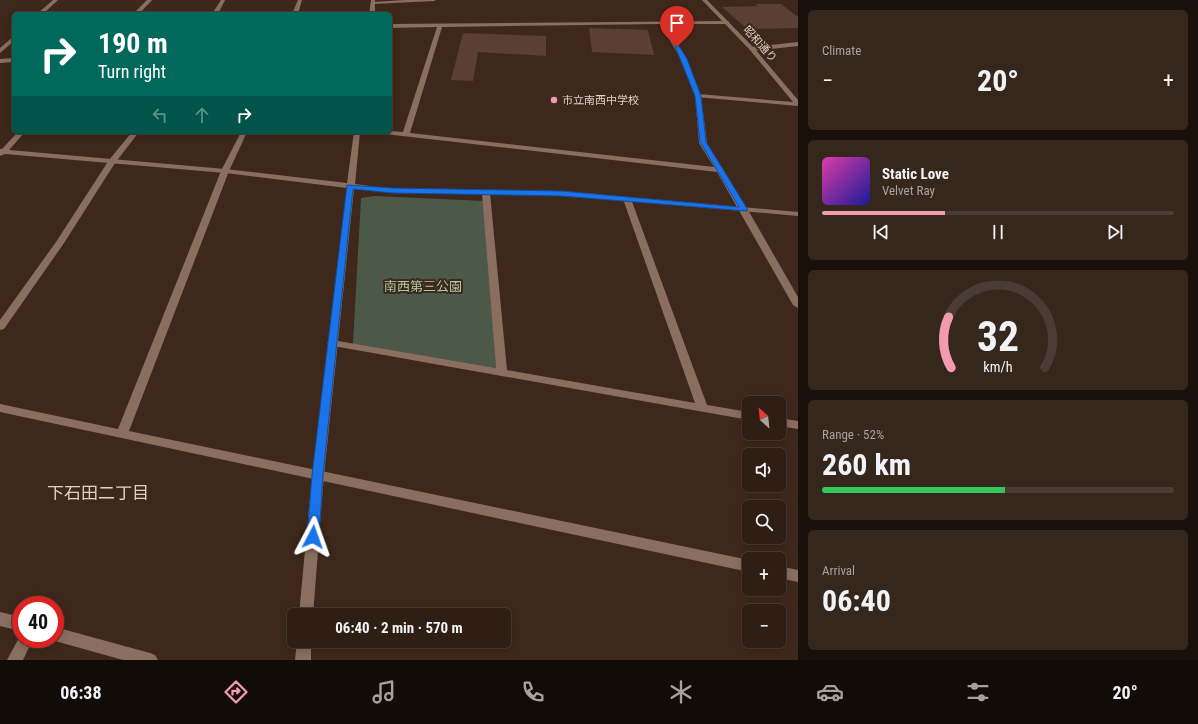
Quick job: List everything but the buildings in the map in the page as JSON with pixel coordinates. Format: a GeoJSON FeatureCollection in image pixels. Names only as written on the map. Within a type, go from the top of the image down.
{"type":"FeatureCollection","features":[{"type":"Feature","properties":{"kind":"street"},"geometry":{"type":"LineString","coordinates":[[42,12],[56,0]]}},
{"type":"Feature","properties":{"kind":"street"},"geometry":{"type":"LineString","coordinates":[[138,12],[150,0]]}},
{"type":"Feature","properties":{"kind":"street"},"geometry":{"type":"LineString","coordinates":[[216,12],[223,0]]}},
{"type":"Feature","properties":{"kind":"street"},"geometry":{"type":"LineString","coordinates":[[296,12],[300,0]]}},
{"type":"Feature","properties":{"kind":"street"},"geometry":{"type":"LineString","coordinates":[[372,12],[373,2],[434,0]]}},
{"type":"Feature","properties":{"kind":"street","name":"昭和通り"},"geometry":{"type":"LineString","coordinates":[[704,0],[752,49],[798,104]]}},
{"type":"Feature","properties":{"kind":"street"},"geometry":{"type":"LineString","coordinates":[[392,26],[726,22]]}},
{"type":"Feature","properties":{"kind":"street"},"geometry":{"type":"LineString","coordinates":[[662,23],[684,59],[698,96],[703,142],[798,305]]}},
{"type":"Feature","properties":{"kind":"street"},"geometry":{"type":"LineString","coordinates":[[406,134],[440,25]]}},
{"type":"Feature","properties":{"kind":"street"},"geometry":{"type":"LineString","coordinates":[[0,51],[12,40]]}},
{"type":"Feature","properties":{"kind":"street"},"geometry":{"type":"LineString","coordinates":[[752,49],[798,44]]}},
{"type":"Feature","properties":{"kind":"street"},"geometry":{"type":"LineString","coordinates":[[0,61],[12,60]]}},
{"type":"Feature","properties":{"kind":"street"},"geometry":{"type":"LineString","coordinates":[[698,96],[798,104]]}},
{"type":"Feature","properties":{"kind":"street"},"geometry":{"type":"LineString","coordinates":[[392,133],[719,170]]}},
{"type":"Feature","properties":{"kind":"street"},"geometry":{"type":"LineString","coordinates":[[1,152],[20,134]]}},
{"type":"Feature","properties":{"kind":"street"},"geometry":{"type":"LineString","coordinates":[[0,327],[60,243],[112,162],[134,134]]}},
{"type":"Feature","properties":{"kind":"street"},"geometry":{"type":"LineString","coordinates":[[122,434],[225,171],[243,134]]}},
{"type":"Feature","properties":{"kind":"street"},"geometry":{"type":"LineString","coordinates":[[307,608],[318,475],[357,134]]}},
{"type":"Feature","properties":{"kind":"street"},"geometry":{"type":"LineString","coordinates":[[1,152],[225,171],[392,191],[561,194],[798,214]]}},
{"type":"Feature","properties":{"kind":"street"},"geometry":{"type":"LineString","coordinates":[[486,193],[502,373]]}},
{"type":"Feature","properties":{"kind":"street"},"geometry":{"type":"LineString","coordinates":[[627,199],[703,408]]}},
{"type":"Feature","properties":{"kind":"street"},"geometry":{"type":"LineString","coordinates":[[332,343],[742,415]]}},
{"type":"Feature","properties":{"kind":"street"},"geometry":{"type":"LineString","coordinates":[[0,408],[318,475],[442,503],[742,565]]}},
{"type":"Feature","properties":{"kind":"street"},"geometry":{"type":"LineString","coordinates":[[786,423],[798,425]]}},
{"type":"Feature","properties":{"kind":"street"},"geometry":{"type":"LineString","coordinates":[[786,573],[798,576]]}},
{"type":"Feature","properties":{"kind":"street"},"geometry":{"type":"LineString","coordinates":[[0,619],[12,622]]}},
{"type":"Feature","properties":{"kind":"street"},"geometry":{"type":"LineString","coordinates":[[64,636],[150,660]]}},
{"type":"Feature","properties":{"kind":"street"},"geometry":{"type":"LineString","coordinates":[[15,660],[21,648]]}},
{"type":"Feature","properties":{"kind":"street"},"geometry":{"type":"LineString","coordinates":[[303,660],[304,648]]}},
{"type":"Feature","properties":{"kind":"green space","name":"南西第三公園"},"geometry":{"type":"Polygon","coordinates":[[[374,196],[485,201],[496,368],[353,344],[361,198],[374,196]]]}},
{"type":"Feature","properties":{"kind":"place","name":"市立南西中学校"},"geometry":{"type":"Point","coordinates":[554,100]}},
{"type":"Feature","properties":{"kind":"district","name":"下石田二丁目"},"geometry":{"type":"Point","coordinates":[98,493]}},
{"type":"Feature","properties":{"kind":"route"},"geometry":{"type":"LineString","coordinates":[[313,537],[318,475],[350,186],[392,191],[561,194],[744,210],[703,142],[698,96],[684,59],[677,47]]}}]}
